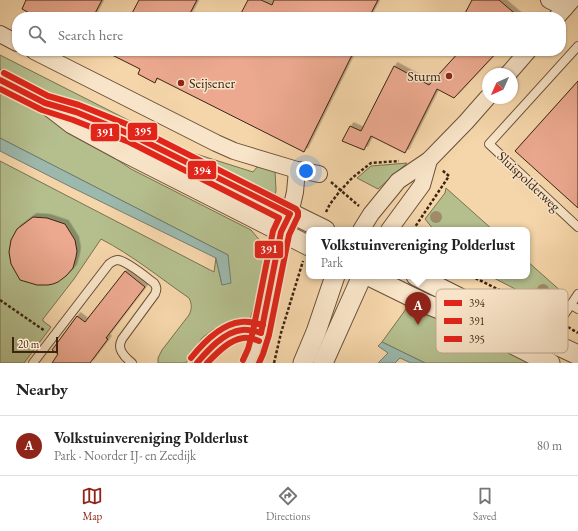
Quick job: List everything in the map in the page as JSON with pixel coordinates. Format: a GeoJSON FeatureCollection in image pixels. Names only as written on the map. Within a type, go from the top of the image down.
{"type":"FeatureCollection","features":[{"type":"Feature","properties":{"kind":"street"},"geometry":{"type":"LineString","coordinates":[[549,0],[565,8]]}},
{"type":"Feature","properties":{"kind":"street"},"geometry":{"type":"LineString","coordinates":[[0,34],[12,40]]}},
{"type":"Feature","properties":{"kind":"street"},"geometry":{"type":"LineString","coordinates":[[44,56],[234,151],[297,170],[319,174]]}},
{"type":"Feature","properties":{"kind":"street"},"geometry":{"type":"LineString","coordinates":[[513,68],[524,56]]}},
{"type":"Feature","properties":{"kind":"street"},"geometry":{"type":"LineString","coordinates":[[0,80],[45,103],[72,124],[120,150],[281,232],[306,250]]}},
{"type":"Feature","properties":{"kind":"street"},"geometry":{"type":"LineString","coordinates":[[45,103],[76,112],[132,135],[290,214],[320,227]]}},
{"type":"Feature","properties":{"kind":"street"},"geometry":{"type":"LineString","coordinates":[[363,227],[371,214],[398,181],[429,160],[482,103]]}},
{"type":"Feature","properties":{"kind":"street"},"geometry":{"type":"LineString","coordinates":[[391,227],[422,185],[429,160]]}},
{"type":"Feature","properties":{"kind":"street"},"geometry":{"type":"LineString","coordinates":[[290,214],[295,192],[297,170]]}},
{"type":"Feature","properties":{"kind":"street"},"geometry":{"type":"LineString","coordinates":[[303,363],[316,332],[334,279]]}},
{"type":"Feature","properties":{"kind":"street"},"geometry":{"type":"LineString","coordinates":[[323,363],[361,279]]}},
{"type":"Feature","properties":{"kind":"street"},"geometry":{"type":"LineString","coordinates":[[375,279],[436,308]]}},
{"type":"Feature","properties":{"kind":"street"},"geometry":{"type":"LineString","coordinates":[[421,279],[438,289]]}},
{"type":"Feature","properties":{"kind":"street"},"geometry":{"type":"LineString","coordinates":[[546,353],[578,355]]}},
{"type":"Feature","properties":{"kind":"lane","name":"Sluispolderweg"},"geometry":{"type":"LineString","coordinates":[[578,46],[489,144],[578,227]]}},
{"type":"Feature","properties":{"kind":"lane"},"geometry":{"type":"LineString","coordinates":[[250,363],[261,334],[281,232],[290,214]]}},
{"type":"Feature","properties":{"kind":"lane"},"geometry":{"type":"LineString","coordinates":[[33,363],[109,264],[118,260],[126,263],[154,283],[157,290],[122,339],[120,346],[121,352],[132,363]]}},
{"type":"Feature","properties":{"kind":"lane"},"geometry":{"type":"LineString","coordinates":[[574,307],[578,294]]}},
{"type":"Feature","properties":{"kind":"lane"},"geometry":{"type":"LineString","coordinates":[[198,363],[216,343],[238,330],[249,330],[261,334]]}},
{"type":"Feature","properties":{"kind":"path"},"geometry":{"type":"LineString","coordinates":[[322,227],[330,204],[352,178],[371,163],[400,161]]}},
{"type":"Feature","properties":{"kind":"path"},"geometry":{"type":"LineString","coordinates":[[274,363],[299,272],[306,254]]}},
{"type":"Feature","properties":{"kind":"path"},"geometry":{"type":"LineString","coordinates":[[477,279],[497,289]]}},
{"type":"Feature","properties":{"kind":"path"},"geometry":{"type":"LineString","coordinates":[[0,300],[53,337]]}},
{"type":"Feature","properties":{"kind":"green space"},"geometry":{"type":"Polygon","coordinates":[[[0,55],[193,153],[253,172],[258,166],[275,171],[275,197],[73,108],[0,69],[0,55]]]}},
{"type":"Feature","properties":{"kind":"green space"},"geometry":{"type":"Polygon","coordinates":[[[0,89],[45,112],[131,169],[251,230],[262,243],[267,265],[249,323],[214,329],[202,338],[186,363],[158,363],[158,358],[162,350],[189,315],[191,311],[191,302],[189,298],[135,259],[101,239],[74,279],[43,319],[43,321],[51,327],[24,363],[0,363],[0,161],[214,272],[216,258],[222,285],[228,255],[0,138],[0,89]]]}},
{"type":"Feature","properties":{"kind":"green space"},"geometry":{"type":"Polygon","coordinates":[[[407,163],[378,189],[357,178],[371,166],[407,163]]]}},
{"type":"Feature","properties":{"kind":"green space"},"geometry":{"type":"Polygon","coordinates":[[[446,188],[490,227],[432,227],[425,219],[445,193],[446,188]]]}},
{"type":"Feature","properties":{"kind":"green space"},"geometry":{"type":"Polygon","coordinates":[[[530,264],[558,289],[515,289],[496,279],[530,279],[530,264]]]}},
{"type":"Feature","properties":{"kind":"green space"},"geometry":{"type":"Polygon","coordinates":[[[410,301],[436,313],[436,353],[520,353],[541,363],[425,363],[382,342],[406,309],[410,301]]]}},
{"type":"Feature","properties":{"kind":"shaded area"},"geometry":{"type":"Polygon","coordinates":[[[0,138],[228,255],[231,283],[222,285],[216,258],[0,151],[0,138]]]}},
{"type":"Feature","properties":{"kind":"shaded area"},"geometry":{"type":"Polygon","coordinates":[[[382,342],[425,363],[411,363],[400,358],[395,363],[378,363],[388,353],[378,346],[382,342]]]}},
{"type":"Feature","properties":{"kind":"building"},"geometry":{"type":"Polygon","coordinates":[[[26,0],[102,0],[96,12],[28,12],[22,9],[26,0]]]}},
{"type":"Feature","properties":{"kind":"building"},"geometry":{"type":"Polygon","coordinates":[[[139,0],[197,0],[191,12],[133,12],[139,0]]]}},
{"type":"Feature","properties":{"kind":"building"},"geometry":{"type":"Polygon","coordinates":[[[248,0],[261,0],[272,5],[274,0],[378,0],[372,12],[242,12],[248,0]]]}},
{"type":"Feature","properties":{"kind":"building"},"geometry":{"type":"Polygon","coordinates":[[[472,0],[499,0],[513,12],[466,12],[472,0]]]}},
{"type":"Feature","properties":{"kind":"building"},"geometry":{"type":"Polygon","coordinates":[[[114,56],[352,56],[304,152],[157,78],[155,83],[138,74],[140,69],[114,56]]]}},
{"type":"Feature","properties":{"kind":"building"},"geometry":{"type":"Polygon","coordinates":[[[455,56],[493,56],[454,98],[437,89],[405,153],[371,136],[364,150],[342,141],[350,126],[361,131],[394,66],[429,85],[455,56]]]}},
{"type":"Feature","properties":{"kind":"building"},"geometry":{"type":"Polygon","coordinates":[[[578,81],[578,208],[515,151],[578,81]]]}},
{"type":"Feature","properties":{"kind":"building"},"geometry":{"type":"Polygon","coordinates":[[[33,217],[47,218],[65,224],[75,240],[77,251],[73,268],[66,276],[53,284],[37,285],[20,280],[11,264],[9,252],[11,240],[17,229],[33,217]]]}},
{"type":"Feature","properties":{"kind":"building"},"geometry":{"type":"Polygon","coordinates":[[[125,271],[145,287],[106,338],[108,339],[90,363],[52,363],[58,354],[52,350],[77,316],[85,322],[125,271]]]}},
{"type":"Feature","properties":{"kind":"transit line","name":"395"},"geometry":{"type":"LineString","coordinates":[[4,73],[48,96],[79,105],[136,128],[296,209],[298,216],[289,235],[269,335],[259,363]]}},
{"type":"Feature","properties":{"kind":"transit line","name":"394"},"geometry":{"type":"LineString","coordinates":[[0,80],[45,103],[76,112],[132,135],[290,214],[281,232],[261,333]]}},
{"type":"Feature","properties":{"kind":"transit line","name":"391"},"geometry":{"type":"LineString","coordinates":[[0,89],[42,110],[73,120],[129,142],[279,218],[273,231],[253,331],[243,360]]}},
{"type":"Feature","properties":{"kind":"transit line","name":"395"},"geometry":{"type":"LineString","coordinates":[[191,358],[213,335],[226,326],[244,322],[252,322],[263,325]]}},
{"type":"Feature","properties":{"kind":"transit line","name":"394"},"geometry":{"type":"LineString","coordinates":[[197,363],[211,347],[235,331],[252,330],[261,333]]}},
{"type":"Feature","properties":{"kind":"transit line","name":"391"},"geometry":{"type":"LineString","coordinates":[[207,363],[233,341],[243,338],[259,341]]}},
{"type":"Feature","properties":{"kind":"place","name":"Sturm"},"geometry":{"type":"Point","coordinates":[449,76]}},
{"type":"Feature","properties":{"kind":"place","name":"Seijsener"},"geometry":{"type":"Point","coordinates":[181,83]}},
{"type":"Feature","properties":{"kind":"place","name":"Volkstuinvereniging Polderlust"},"geometry":{"type":"Point","coordinates":[418,325]}}]}
